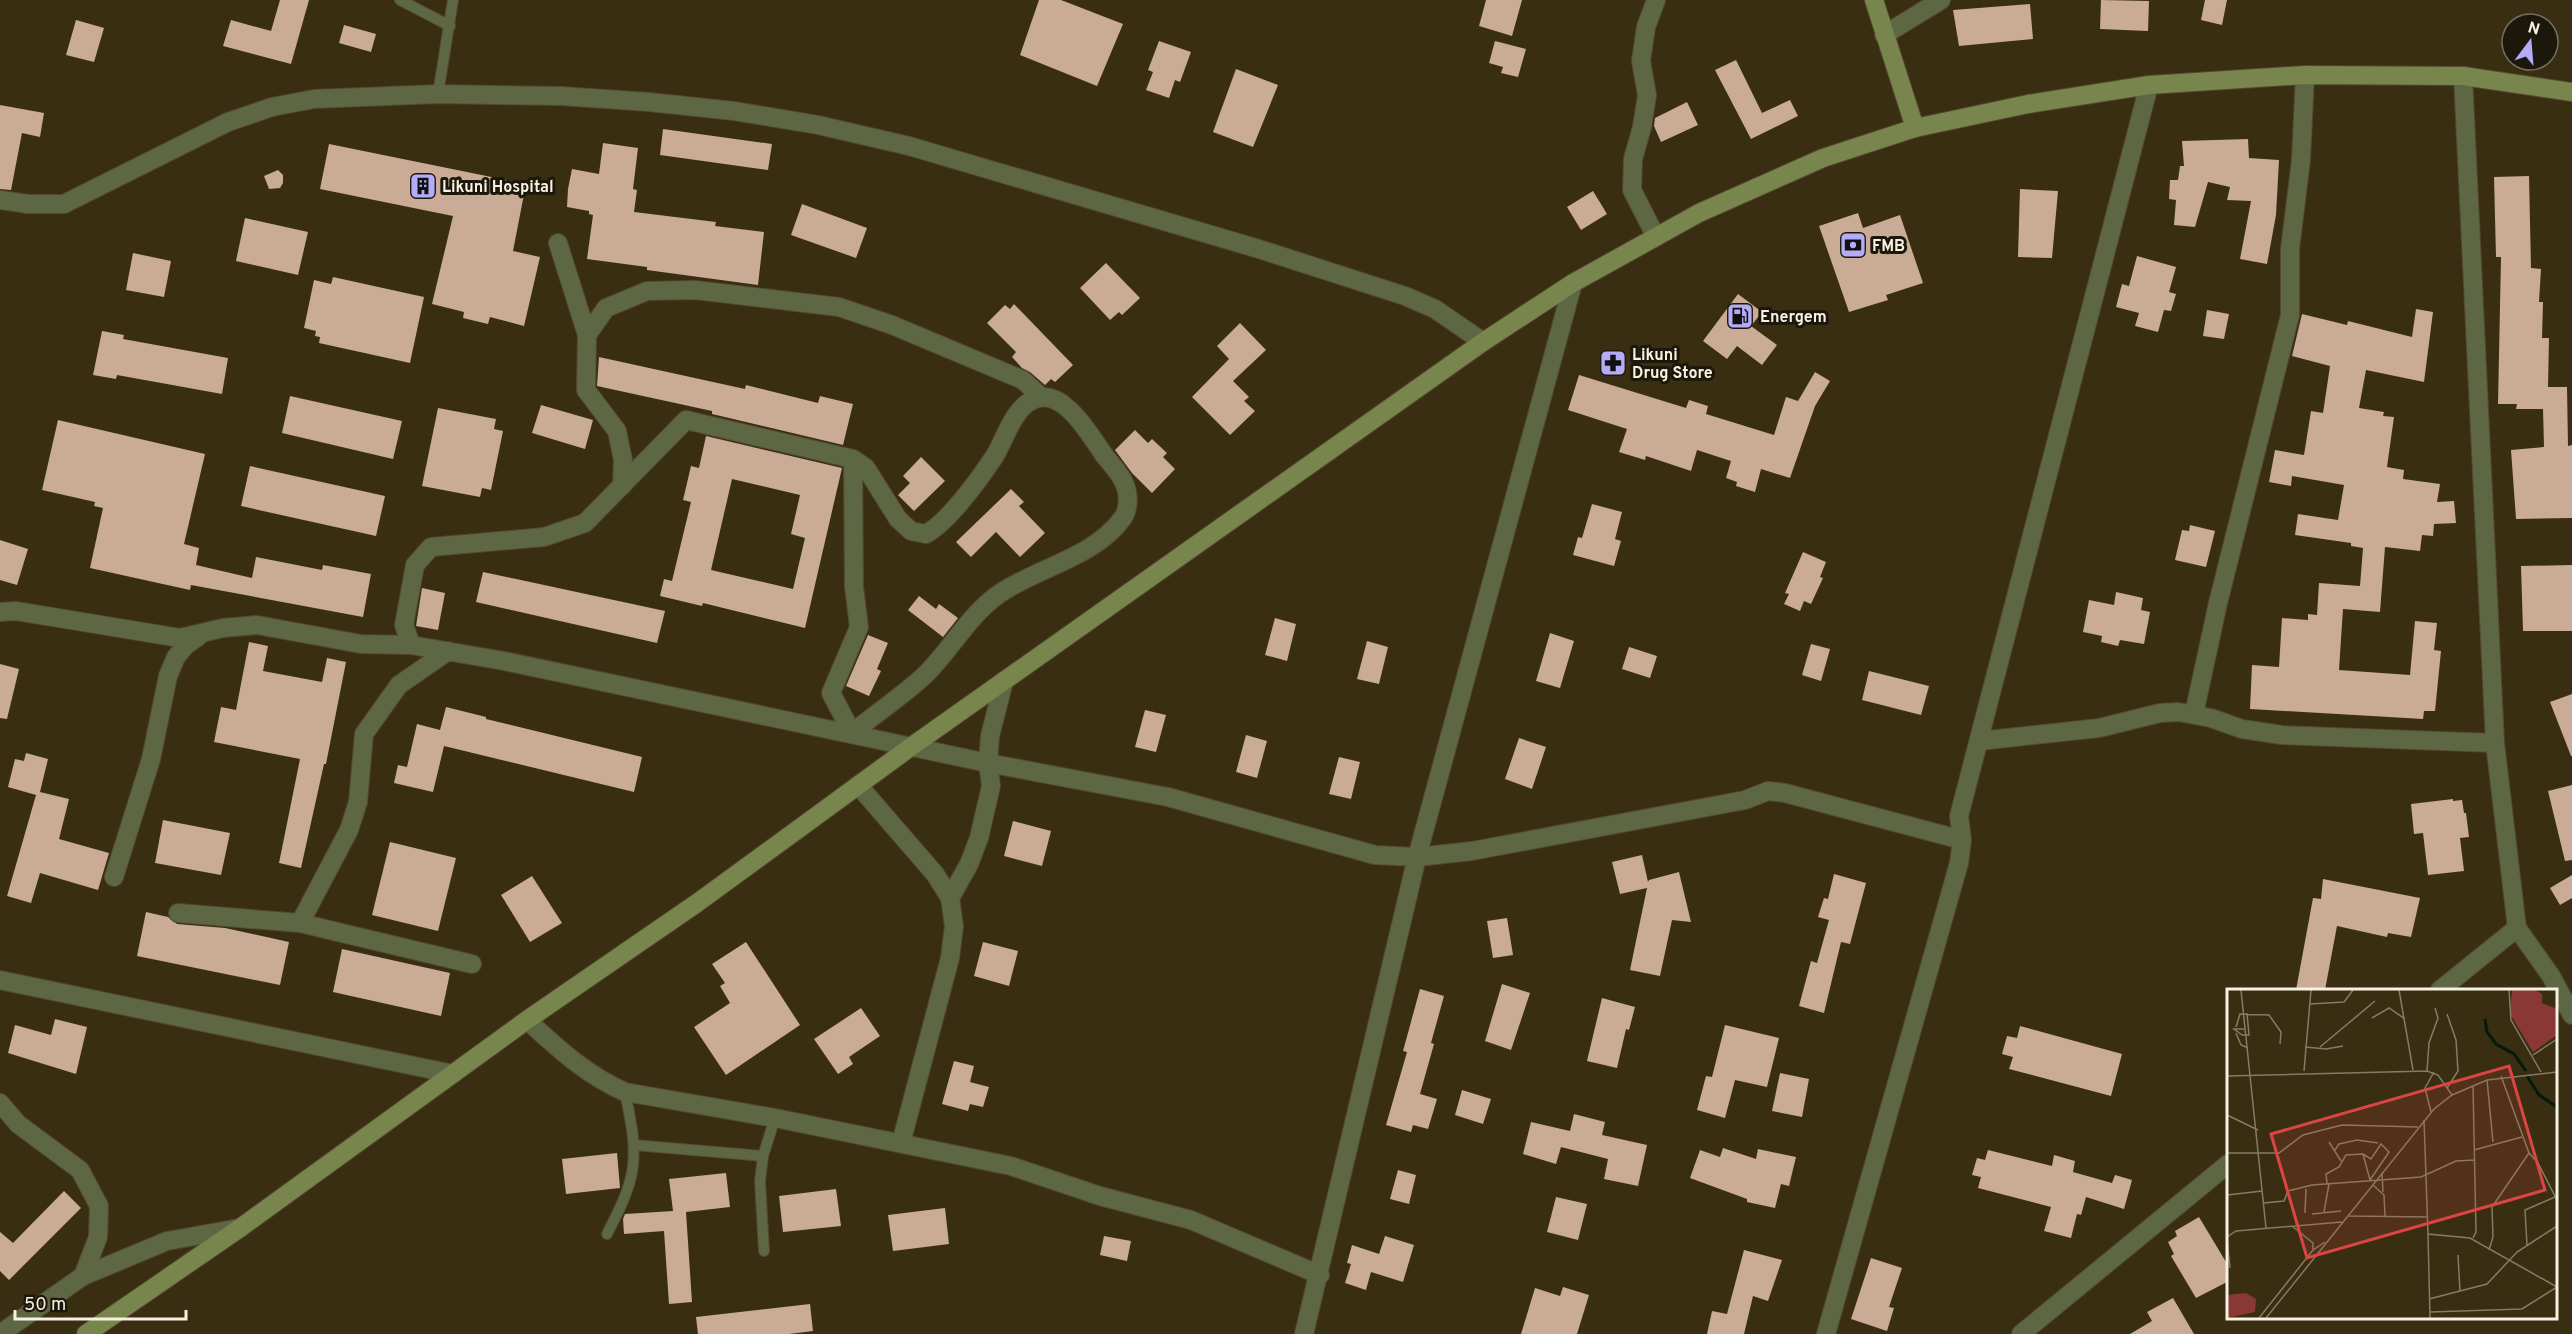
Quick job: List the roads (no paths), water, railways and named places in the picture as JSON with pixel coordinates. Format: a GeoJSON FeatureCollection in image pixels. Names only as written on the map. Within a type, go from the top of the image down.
{"type":"FeatureCollection","features":[{"type":"Feature","properties":{"kind":"main road"},"geometry":{"type":"LineString","coordinates":[[1874,0],[1915,128]]}},
{"type":"Feature","properties":{"kind":"main road"},"geometry":{"type":"LineString","coordinates":[[86,1334],[240,1228],[527,1020],[697,903],[912,746],[1483,342],[1573,283],[1699,213],[1823,158],[1915,128],[2028,104],[2149,85],[2305,75],[2463,76],[2572,93]]}},
{"type":"Feature","properties":{"kind":"street"},"geometry":{"type":"LineString","coordinates":[[1656,0],[1646,27],[1641,61],[1647,95],[1642,127],[1633,159],[1632,190],[1656,237]]}},
{"type":"Feature","properties":{"kind":"street"},"geometry":{"type":"LineString","coordinates":[[1884,35],[1941,0]]}},
{"type":"Feature","properties":{"kind":"street"},"geometry":{"type":"LineString","coordinates":[[2194,714],[2218,603],[2290,315],[2290,249],[2301,160],[2305,75]]}},
{"type":"Feature","properties":{"kind":"street"},"geometry":{"type":"LineString","coordinates":[[2463,76],[2495,743],[2517,928],[2551,975],[2572,1015]]}},
{"type":"Feature","properties":{"kind":"street"},"geometry":{"type":"LineString","coordinates":[[1826,1334],[1959,863],[1962,840],[1959,816],[2149,85]]}},
{"type":"Feature","properties":{"kind":"street"},"geometry":{"type":"LineString","coordinates":[[0,200],[28,204],[64,204],[228,122],[272,107],[314,99],[438,94],[561,96],[723,110],[818,125],[909,146],[1259,249],[1405,296],[1435,309],[1483,342]]}},
{"type":"Feature","properties":{"kind":"street"},"geometry":{"type":"LineString","coordinates":[[558,243],[587,335],[586,390],[617,431],[623,460],[622,486]]}},
{"type":"Feature","properties":{"kind":"street"},"geometry":{"type":"LineString","coordinates":[[1304,1334],[1320,1275],[1417,857],[1573,283]]}},
{"type":"Feature","properties":{"kind":"street"},"geometry":{"type":"LineString","coordinates":[[587,335],[606,308],[647,291],[695,290],[839,307],[892,325],[1023,380],[1041,397]]}},
{"type":"Feature","properties":{"kind":"street"},"geometry":{"type":"LineString","coordinates":[[411,645],[404,624],[415,565],[431,547],[544,537],[585,523],[686,420],[853,459],[866,468],[898,519],[911,531],[926,534],[940,526],[994,457],[1020,410],[1030,401],[1041,397],[1053,399],[1066,407],[1080,421],[1124,483],[1128,500],[1124,517],[1112,530],[1076,556],[1043,568],[998,594],[964,626],[926,673],[852,733]]}},
{"type":"Feature","properties":{"kind":"street"},"geometry":{"type":"LineString","coordinates":[[852,733],[831,693],[859,627],[854,587],[853,459]]}},
{"type":"Feature","properties":{"kind":"street"},"geometry":{"type":"LineString","coordinates":[[0,612],[16,611],[180,638],[223,628],[257,626],[362,644],[411,645],[448,651],[988,763],[1168,797],[1376,855],[1417,857],[1472,851],[1745,800],[1768,791],[1785,793],[1962,840]]}},
{"type":"Feature","properties":{"kind":"street"},"geometry":{"type":"LineString","coordinates":[[114,878],[151,759],[168,676],[176,657],[186,645],[201,634]]}},
{"type":"Feature","properties":{"kind":"street"},"geometry":{"type":"LineString","coordinates":[[300,923],[349,830],[358,802],[364,734],[399,686],[448,651]]}},
{"type":"Feature","properties":{"kind":"street"},"geometry":{"type":"LineString","coordinates":[[951,898],[969,864],[979,838],[991,786],[988,763],[990,736],[1004,681]]}},
{"type":"Feature","properties":{"kind":"street"},"geometry":{"type":"LineString","coordinates":[[1978,741],[2099,728],[2160,713],[2194,714],[2242,729],[2282,735],[2495,743]]}},
{"type":"Feature","properties":{"kind":"street"},"geometry":{"type":"LineString","coordinates":[[858,785],[935,874],[951,898],[954,926],[950,958],[901,1143]]}},
{"type":"Feature","properties":{"kind":"street"},"geometry":{"type":"LineString","coordinates":[[178,913],[300,923],[472,964]]}},
{"type":"Feature","properties":{"kind":"street"},"geometry":{"type":"LineString","coordinates":[[2441,989],[2517,928]]}},
{"type":"Feature","properties":{"kind":"street"},"geometry":{"type":"LineString","coordinates":[[0,980],[453,1074]]}},
{"type":"Feature","properties":{"kind":"street"},"geometry":{"type":"LineString","coordinates":[[527,1020],[557,1048],[595,1076],[625,1092],[775,1118],[1011,1166],[1100,1196],[1191,1220],[1320,1275]]}},
{"type":"Feature","properties":{"kind":"street"},"geometry":{"type":"LineString","coordinates":[[0,1103],[18,1124],[80,1170],[99,1206],[98,1237],[83,1276]]}},
{"type":"Feature","properties":{"kind":"street"},"geometry":{"type":"LineString","coordinates":[[2021,1334],[2227,1166]]}},
{"type":"Feature","properties":{"kind":"street"},"geometry":{"type":"LineString","coordinates":[[0,1334],[83,1276],[167,1241],[240,1228]]}},
{"type":"Feature","properties":{"kind":"lane"},"geometry":{"type":"LineString","coordinates":[[400,0],[450,26]]}},
{"type":"Feature","properties":{"kind":"lane"},"geometry":{"type":"LineString","coordinates":[[438,94],[453,0]]}},
{"type":"Feature","properties":{"kind":"lane"},"geometry":{"type":"LineString","coordinates":[[608,1234],[623,1202],[632,1172],[634,1144],[625,1092]]}},
{"type":"Feature","properties":{"kind":"lane"},"geometry":{"type":"LineString","coordinates":[[764,1251],[760,1181],[763,1156],[775,1118]]}},
{"type":"Feature","properties":{"kind":"lane"},"geometry":{"type":"LineString","coordinates":[[634,1144],[763,1156]]}},
{"type":"Feature","properties":{"kind":"place","name":"Likuni Hospital"},"geometry":{"type":"Point","coordinates":[423,186]}},
{"type":"Feature","properties":{"kind":"place","name":"FMB"},"geometry":{"type":"Point","coordinates":[1853,245]}},
{"type":"Feature","properties":{"kind":"place","name":"Energem"},"geometry":{"type":"Point","coordinates":[1740,316]}},
{"type":"Feature","properties":{"kind":"place","name":"Likuni Drug Store"},"geometry":{"type":"Point","coordinates":[1613,363]}}]}
